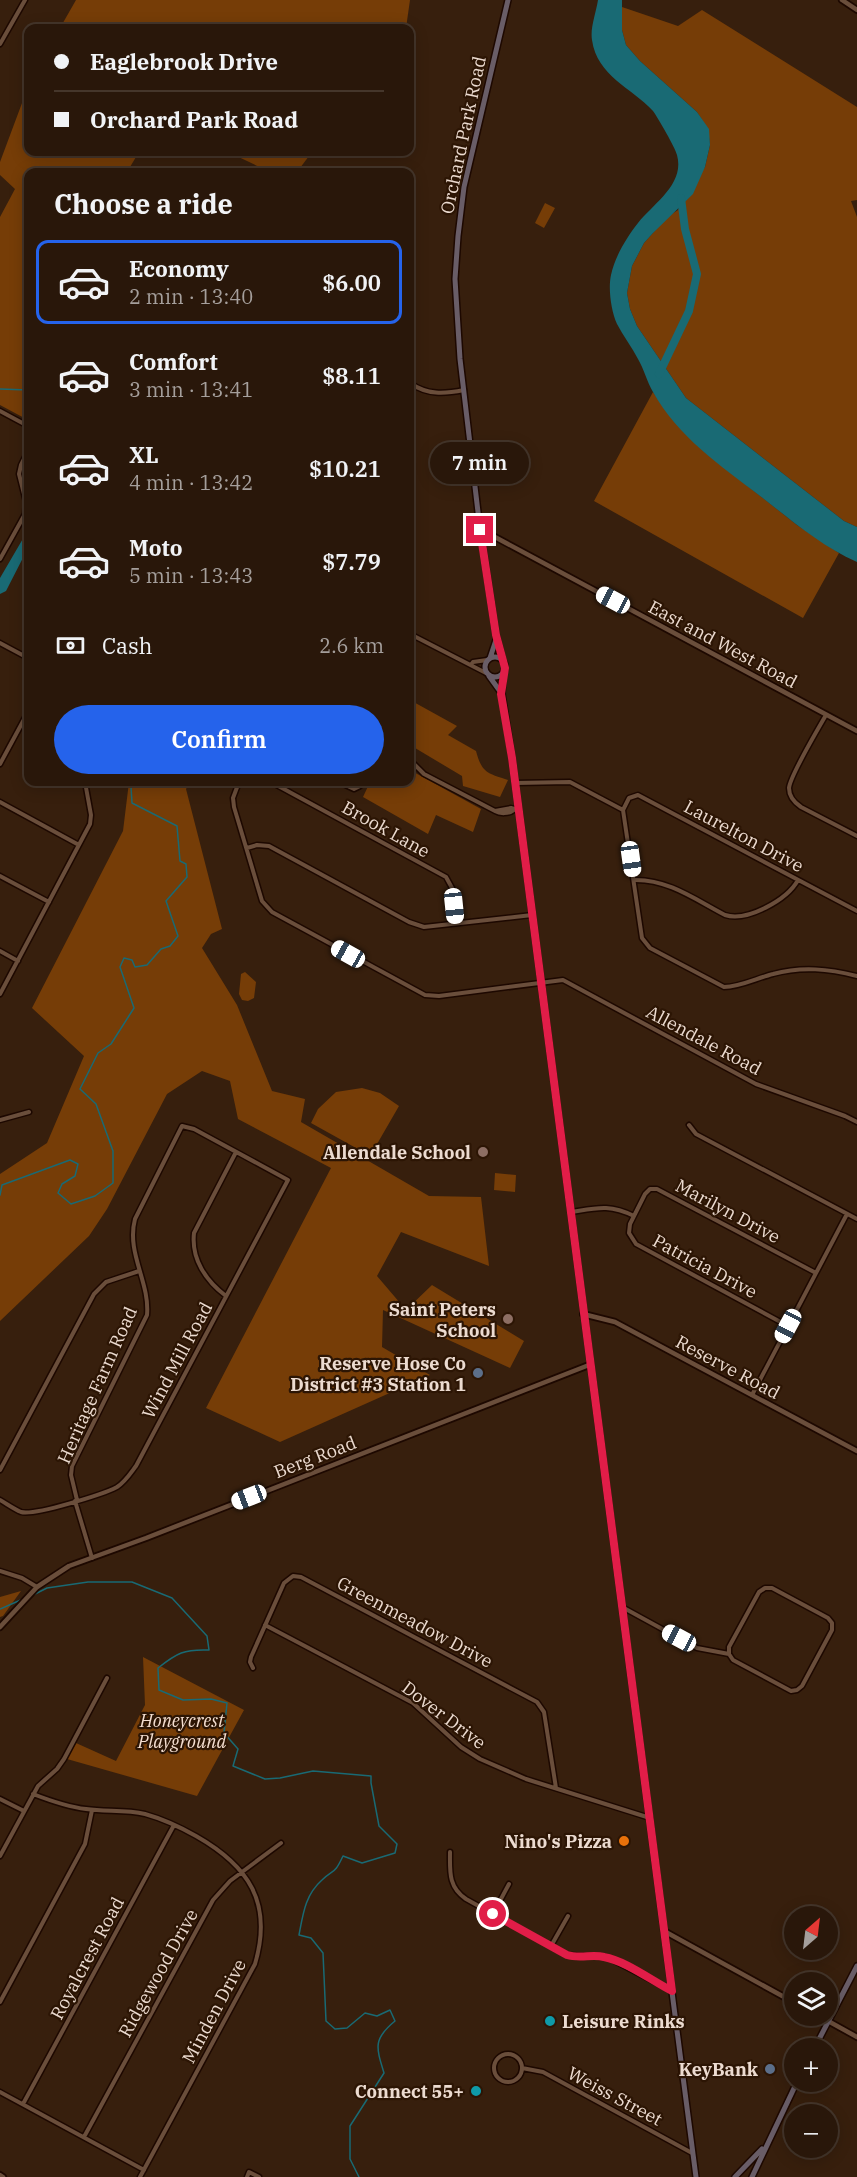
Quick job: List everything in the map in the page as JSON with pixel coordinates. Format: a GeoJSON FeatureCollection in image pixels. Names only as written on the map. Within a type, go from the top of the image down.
{"type":"FeatureCollection","features":[{"type":"Feature","properties":{"kind":"main road","name":"Orchard Park Road"},"geometry":{"type":"LineString","coordinates":[[502,661],[480,530],[455,298],[459,227],[467,172],[508,0]]}},
{"type":"Feature","properties":{"kind":"main road","name":"Orchard Park Road"},"geometry":{"type":"LineString","coordinates":[[488,659],[495,649],[496,635]]}},
{"type":"Feature","properties":{"kind":"main road"},"geometry":{"type":"LineString","coordinates":[[501,694],[484,665],[488,659],[497,657],[505,668],[501,694],[515,783],[516,810],[541,983],[696,2177]]}},
{"type":"Feature","properties":{"kind":"main road"},"geometry":{"type":"LineString","coordinates":[[488,675],[497,678],[503,674]]}},
{"type":"Feature","properties":{"kind":"main road"},"geometry":{"type":"LineString","coordinates":[[838,2002],[857,1966]]}},
{"type":"Feature","properties":{"kind":"main road"},"geometry":{"type":"LineString","coordinates":[[752,2177],[792,2092]]}},
{"type":"Feature","properties":{"kind":"main road"},"geometry":{"type":"LineString","coordinates":[[735,2177],[767,2144]]}},
{"type":"Feature","properties":{"kind":"street"},"geometry":{"type":"LineString","coordinates":[[0,44],[25,0]]}},
{"type":"Feature","properties":{"kind":"street"},"geometry":{"type":"LineString","coordinates":[[842,0],[857,10]]}},
{"type":"Feature","properties":{"kind":"street"},"geometry":{"type":"LineString","coordinates":[[414,385],[433,393],[447,394],[464,390]]}},
{"type":"Feature","properties":{"kind":"street"},"geometry":{"type":"LineString","coordinates":[[0,411],[24,424]]}},
{"type":"Feature","properties":{"kind":"street"},"geometry":{"type":"LineString","coordinates":[[24,459],[19,474],[24,494]]}},
{"type":"Feature","properties":{"kind":"street"},"geometry":{"type":"LineString","coordinates":[[0,559],[24,516]]}},
{"type":"Feature","properties":{"kind":"street","name":"East and West Road"},"geometry":{"type":"LineString","coordinates":[[480,530],[857,731]]}},
{"type":"Feature","properties":{"kind":"street"},"geometry":{"type":"LineString","coordinates":[[414,636],[488,675]]}},
{"type":"Feature","properties":{"kind":"street"},"geometry":{"type":"LineString","coordinates":[[0,643],[24,656]]}},
{"type":"Feature","properties":{"kind":"street"},"geometry":{"type":"LineString","coordinates":[[471,665],[473,662],[488,659]]}},
{"type":"Feature","properties":{"kind":"street"},"geometry":{"type":"LineString","coordinates":[[826,715],[791,780],[790,792],[794,801],[801,807],[857,836]]}},
{"type":"Feature","properties":{"kind":"street"},"geometry":{"type":"LineString","coordinates":[[0,764],[24,719]]}},
{"type":"Feature","properties":{"kind":"street"},"geometry":{"type":"LineString","coordinates":[[414,764],[424,774],[495,811],[511,808],[516,810]]}},
{"type":"Feature","properties":{"kind":"street"},"geometry":{"type":"LineString","coordinates":[[515,783],[570,782],[623,810],[642,938],[646,945],[721,986],[733,986],[778,973],[805,969],[826,969],[857,976]]}},
{"type":"Feature","properties":{"kind":"street"},"geometry":{"type":"LineString","coordinates":[[1,992],[80,845],[91,820],[86,786]]}},
{"type":"Feature","properties":{"kind":"street","name":"Allendale Road"},"geometry":{"type":"LineString","coordinates":[[238,786],[233,798],[234,807],[262,901],[272,912],[425,994],[439,996],[563,980],[756,1084],[857,1122]]}},
{"type":"Feature","properties":{"kind":"street","name":"Brook Lane"},"geometry":{"type":"LineString","coordinates":[[278,786],[446,877],[452,888],[456,923]]}},
{"type":"Feature","properties":{"kind":"street","name":"Laurelton Drive"},"geometry":{"type":"LineString","coordinates":[[623,810],[629,798],[638,795],[857,911]]}},
{"type":"Feature","properties":{"kind":"street"},"geometry":{"type":"LineString","coordinates":[[0,802],[80,845]]}},
{"type":"Feature","properties":{"kind":"street"},"geometry":{"type":"LineString","coordinates":[[247,848],[257,844],[269,846],[409,922],[424,927],[532,915]]}},
{"type":"Feature","properties":{"kind":"street"},"geometry":{"type":"LineString","coordinates":[[0,876],[49,902]]}},
{"type":"Feature","properties":{"kind":"street"},"geometry":{"type":"LineString","coordinates":[[634,880],[654,880],[668,885],[733,917],[778,902],[790,892],[798,880]]}},
{"type":"Feature","properties":{"kind":"street"},"geometry":{"type":"LineString","coordinates":[[0,951],[18,961]]}},
{"type":"Feature","properties":{"kind":"street"},"geometry":{"type":"LineString","coordinates":[[0,1120],[29,1112]]}},
{"type":"Feature","properties":{"kind":"street"},"geometry":{"type":"LineString","coordinates":[[689,1125],[696,1134],[857,1220]]}},
{"type":"Feature","properties":{"kind":"street","name":"Heritage Farm Road"},"geometry":{"type":"LineString","coordinates":[[92,1558],[76,1501],[71,1475],[72,1466],[147,1315],[148,1303],[134,1253],[131,1231],[135,1219],[182,1126],[194,1129],[236,1152]]}},
{"type":"Feature","properties":{"kind":"street"},"geometry":{"type":"LineString","coordinates":[[226,1296],[211,1284],[204,1274],[193,1244],[194,1233],[236,1152]]}},
{"type":"Feature","properties":{"kind":"street","name":"Wind Mill Road"},"geometry":{"type":"LineString","coordinates":[[0,1500],[22,1512],[36,1512],[112,1490],[126,1480],[136,1466],[288,1180],[236,1152]]}},
{"type":"Feature","properties":{"kind":"street","name":"Marilyn Drive"},"geometry":{"type":"LineString","coordinates":[[634,1216],[647,1191],[657,1189],[816,1273]]}},
{"type":"Feature","properties":{"kind":"street"},"geometry":{"type":"LineString","coordinates":[[570,1212],[606,1206],[634,1216]]}},
{"type":"Feature","properties":{"kind":"street"},"geometry":{"type":"LineString","coordinates":[[752,1395],[847,1214]]}},
{"type":"Feature","properties":{"kind":"street","name":"Patricia Drive"},"geometry":{"type":"LineString","coordinates":[[634,1216],[629,1233],[636,1244],[788,1326]]}},
{"type":"Feature","properties":{"kind":"street"},"geometry":{"type":"LineString","coordinates":[[0,1470],[94,1294],[106,1282],[139,1271]]}},
{"type":"Feature","properties":{"kind":"street","name":"Reserve Road"},"geometry":{"type":"LineString","coordinates":[[583,1314],[615,1322],[857,1451]]}},
{"type":"Feature","properties":{"kind":"street","name":"Berg Road"},"geometry":{"type":"LineString","coordinates":[[0,1627],[38,1587],[69,1566],[589,1365]]}},
{"type":"Feature","properties":{"kind":"street"},"geometry":{"type":"LineString","coordinates":[[0,1571],[22,1578],[38,1587]]}},
{"type":"Feature","properties":{"kind":"street","name":"Greenmeadow Drive"},"geometry":{"type":"LineString","coordinates":[[253,1668],[250,1657],[286,1580],[293,1576],[301,1577],[534,1700],[544,1712],[556,1788]]}},
{"type":"Feature","properties":{"kind":"street"},"geometry":{"type":"LineString","coordinates":[[622,1607],[698,1648],[729,1654],[733,1660],[791,1691],[802,1686],[830,1633],[832,1623],[828,1618],[772,1588],[765,1588],[759,1592],[729,1647],[729,1654]]}},
{"type":"Feature","properties":{"kind":"street","name":"Dover Drive"},"geometry":{"type":"LineString","coordinates":[[265,1625],[413,1703],[461,1747],[480,1759],[511,1773],[650,1818]]}},
{"type":"Feature","properties":{"kind":"street"},"geometry":{"type":"LineString","coordinates":[[0,1856],[33,1794],[41,1782],[61,1764],[107,1678]]}},
{"type":"Feature","properties":{"kind":"street","name":"Minden Drive"},"geometry":{"type":"LineString","coordinates":[[33,1794],[54,1802],[92,1810],[134,1812],[174,1825],[221,1851],[242,1872],[254,1894],[261,1920],[255,1964],[140,2177]]}},
{"type":"Feature","properties":{"kind":"street"},"geometry":{"type":"LineString","coordinates":[[0,1799],[24,1811]]}},
{"type":"Feature","properties":{"kind":"street"},"geometry":{"type":"LineString","coordinates":[[0,2002],[85,1844],[92,1810]]}},
{"type":"Feature","properties":{"kind":"street","name":"Royalcrest Road"},"geometry":{"type":"LineString","coordinates":[[23,2104],[174,1825]]}},
{"type":"Feature","properties":{"kind":"street","name":"Ridgewood Drive"},"geometry":{"type":"LineString","coordinates":[[84,2137],[205,1913],[224,1887],[281,1843]]}},
{"type":"Feature","properties":{"kind":"street"},"geometry":{"type":"LineString","coordinates":[[450,1852],[451,1879],[454,1889],[466,1899],[572,1956],[600,1956],[612,1959],[672,1991]]}},
{"type":"Feature","properties":{"kind":"street"},"geometry":{"type":"LineString","coordinates":[[493,1914],[509,1884]]}},
{"type":"Feature","properties":{"kind":"street"},"geometry":{"type":"LineString","coordinates":[[551,1946],[568,1916]]}},
{"type":"Feature","properties":{"kind":"street"},"geometry":{"type":"LineString","coordinates":[[664,1931],[784,1997]]}},
{"type":"Feature","properties":{"kind":"street"},"geometry":{"type":"LineString","coordinates":[[837,2026],[857,2037]]}},
{"type":"Feature","properties":{"kind":"street","name":"Weiss Street"},"geometry":{"type":"LineString","coordinates":[[508,2054],[518,2058],[522,2068],[517,2078],[507,2081],[497,2077],[494,2067],[498,2057],[508,2054]]}},
{"type":"Feature","properties":{"kind":"street","name":"Weiss Street"},"geometry":{"type":"LineString","coordinates":[[522,2068],[543,2072],[693,2153]]}},
{"type":"Feature","properties":{"kind":"street"},"geometry":{"type":"LineString","coordinates":[[0,2092],[144,2170]]}},
{"type":"Feature","properties":{"kind":"street"},"geometry":{"type":"LineString","coordinates":[[247,2177],[249,2172],[258,2177]]}},
{"type":"Feature","properties":{"kind":"green space"},"geometry":{"type":"Polygon","coordinates":[[[76,0],[410,0],[407,24],[62,24],[76,0]]]}},
{"type":"Feature","properties":{"kind":"green space"},"geometry":{"type":"Polygon","coordinates":[[[622,7],[678,26],[702,10],[857,107],[857,200],[851,201],[857,217],[857,527],[844,521],[686,398],[637,326],[627,293],[632,266],[644,243],[667,217],[678,210],[705,167],[710,145],[708,129],[697,112],[640,61],[626,45],[622,30],[622,7]]]}},
{"type":"Feature","properties":{"kind":"green space"},"geometry":{"type":"Polygon","coordinates":[[[24,98],[24,156],[137,156],[129,168],[24,168],[24,418],[0,405],[0,217],[15,189],[0,175],[0,162],[24,98]]]}},
{"type":"Feature","properties":{"kind":"green space"},"geometry":{"type":"Polygon","coordinates":[[[236,156],[309,156],[300,168],[262,168],[236,156]]]}},
{"type":"Feature","properties":{"kind":"green space"},"geometry":{"type":"Polygon","coordinates":[[[545,203],[555,208],[544,228],[535,223],[545,203]]]}},
{"type":"Feature","properties":{"kind":"green space"},"geometry":{"type":"Polygon","coordinates":[[[653,392],[672,418],[706,453],[797,525],[839,553],[803,618],[594,501],[653,392]]]}},
{"type":"Feature","properties":{"kind":"green space"},"geometry":{"type":"Polygon","coordinates":[[[414,702],[457,726],[448,735],[476,751],[486,771],[508,780],[500,797],[463,786],[462,776],[414,747],[414,702]]]}},
{"type":"Feature","properties":{"kind":"green space"},"geometry":{"type":"Polygon","coordinates":[[[414,772],[481,809],[473,832],[436,815],[428,834],[363,797],[368,786],[414,786],[414,772]]]}},
{"type":"Feature","properties":{"kind":"green space"},"geometry":{"type":"Polygon","coordinates":[[[129,786],[188,786],[186,789],[222,929],[211,934],[202,948],[237,1005],[272,1091],[305,1099],[301,1122],[429,1196],[481,1197],[489,1266],[401,1232],[377,1276],[406,1310],[432,1285],[524,1341],[510,1368],[383,1310],[382,1347],[430,1375],[280,1442],[206,1408],[331,1168],[238,1119],[230,1081],[202,1071],[167,1094],[107,1209],[89,1236],[0,1321],[0,1174],[47,1143],[84,1056],[32,1008],[123,831],[129,786]]]}},
{"type":"Feature","properties":{"kind":"green space"},"geometry":{"type":"Polygon","coordinates":[[[245,972],[256,982],[254,998],[248,1001],[242,1000],[239,994],[241,974],[245,972]]]}},
{"type":"Feature","properties":{"kind":"green space"},"geometry":{"type":"Polygon","coordinates":[[[362,1088],[380,1093],[399,1106],[373,1151],[365,1153],[311,1123],[318,1109],[336,1092],[362,1088]]]}},
{"type":"Feature","properties":{"kind":"green space"},"geometry":{"type":"Polygon","coordinates":[[[495,1173],[516,1175],[515,1192],[494,1190],[495,1173]]]}},
{"type":"Feature","properties":{"kind":"green space"},"geometry":{"type":"Polygon","coordinates":[[[21,1591],[3,1616],[0,1617],[0,1597],[21,1591]]]}},
{"type":"Feature","properties":{"kind":"green space","name":"Honeycrest Playground"},"geometry":{"type":"Polygon","coordinates":[[[143,1657],[244,1710],[197,1796],[67,1759],[76,1743],[116,1761],[145,1705],[143,1657]]]}},
{"type":"Feature","properties":{"kind":"water"},"geometry":{"type":"Polygon","coordinates":[[[598,0],[622,0],[622,30],[626,45],[640,61],[697,112],[709,129],[710,145],[705,167],[693,194],[644,243],[632,266],[627,293],[637,326],[686,398],[844,521],[857,527],[857,562],[807,532],[715,462],[687,436],[663,408],[617,324],[610,286],[615,261],[634,228],[672,184],[677,175],[678,165],[673,146],[653,111],[608,72],[595,52],[592,31],[598,0]]]}},
{"type":"Feature","properties":{"kind":"water"},"geometry":{"type":"Polygon","coordinates":[[[24,537],[24,556],[6,591],[0,594],[0,578],[24,537]]]}},
{"type":"Feature","properties":{"kind":"waterway"},"geometry":{"type":"LineString","coordinates":[[659,374],[689,311],[697,274],[685,229],[681,198]]}},
{"type":"Feature","properties":{"kind":"waterway"},"geometry":{"type":"LineString","coordinates":[[0,389],[24,390]]}},
{"type":"Feature","properties":{"kind":"waterway"},"geometry":{"type":"LineString","coordinates":[[0,1195],[2,1185],[70,1160],[78,1164],[75,1176],[62,1184],[58,1193],[71,1204],[95,1196],[113,1183],[113,1151],[96,1104],[80,1089],[98,1053],[111,1044],[134,1008],[120,967],[124,958],[132,960],[135,967],[147,965],[161,949],[170,946],[178,936],[166,901],[187,877],[186,864],[180,861],[177,826],[132,803],[131,787],[133,786]]}},
{"type":"Feature","properties":{"kind":"waterway"},"geometry":{"type":"LineString","coordinates":[[33,1595],[47,1588],[88,1582],[132,1582],[172,1598],[207,1636],[209,1650],[181,1653],[158,1668],[159,1690],[183,1700],[211,1699],[227,1703],[224,1733],[238,1749],[233,1766],[265,1779],[313,1771],[371,1776],[379,1826],[397,1844],[395,1853],[362,1863],[343,1856],[336,1869],[312,1892],[306,1905],[299,1935],[311,1938],[323,1953],[326,2021],[335,2029],[347,2028],[365,2013],[377,2016],[390,2010],[395,2021],[383,2033],[378,2044],[384,2073],[350,2126],[350,2159],[359,2177]]}},
{"type":"Feature","properties":{"kind":"waterway"},"geometry":{"type":"LineString","coordinates":[[0,1609],[23,1599]]}},
{"type":"Feature","properties":{"kind":"place","name":"Allendale School"},"geometry":{"type":"Point","coordinates":[483,1152]}},
{"type":"Feature","properties":{"kind":"place","name":"Saint Peters School"},"geometry":{"type":"Point","coordinates":[508,1319]}},
{"type":"Feature","properties":{"kind":"place","name":"Reserve Hose Co District #3 Station 1"},"geometry":{"type":"Point","coordinates":[478,1373]}},
{"type":"Feature","properties":{"kind":"place","name":"Nino's Pizza"},"geometry":{"type":"Point","coordinates":[624,1841]}},
{"type":"Feature","properties":{"kind":"place","name":"Leisure Rinks"},"geometry":{"type":"Point","coordinates":[550,2021]}},
{"type":"Feature","properties":{"kind":"place","name":"KeyBank"},"geometry":{"type":"Point","coordinates":[770,2069]}},
{"type":"Feature","properties":{"kind":"place","name":"Connect 55+"},"geometry":{"type":"Point","coordinates":[476,2091]}},
{"type":"Feature","properties":{"kind":"route"},"geometry":{"type":"LineString","coordinates":[[480,530],[496,635],[502,661],[505,664],[501,694],[512,758],[672,1991],[612,1959],[600,1956],[567,1955],[493,1914]]}}]}
